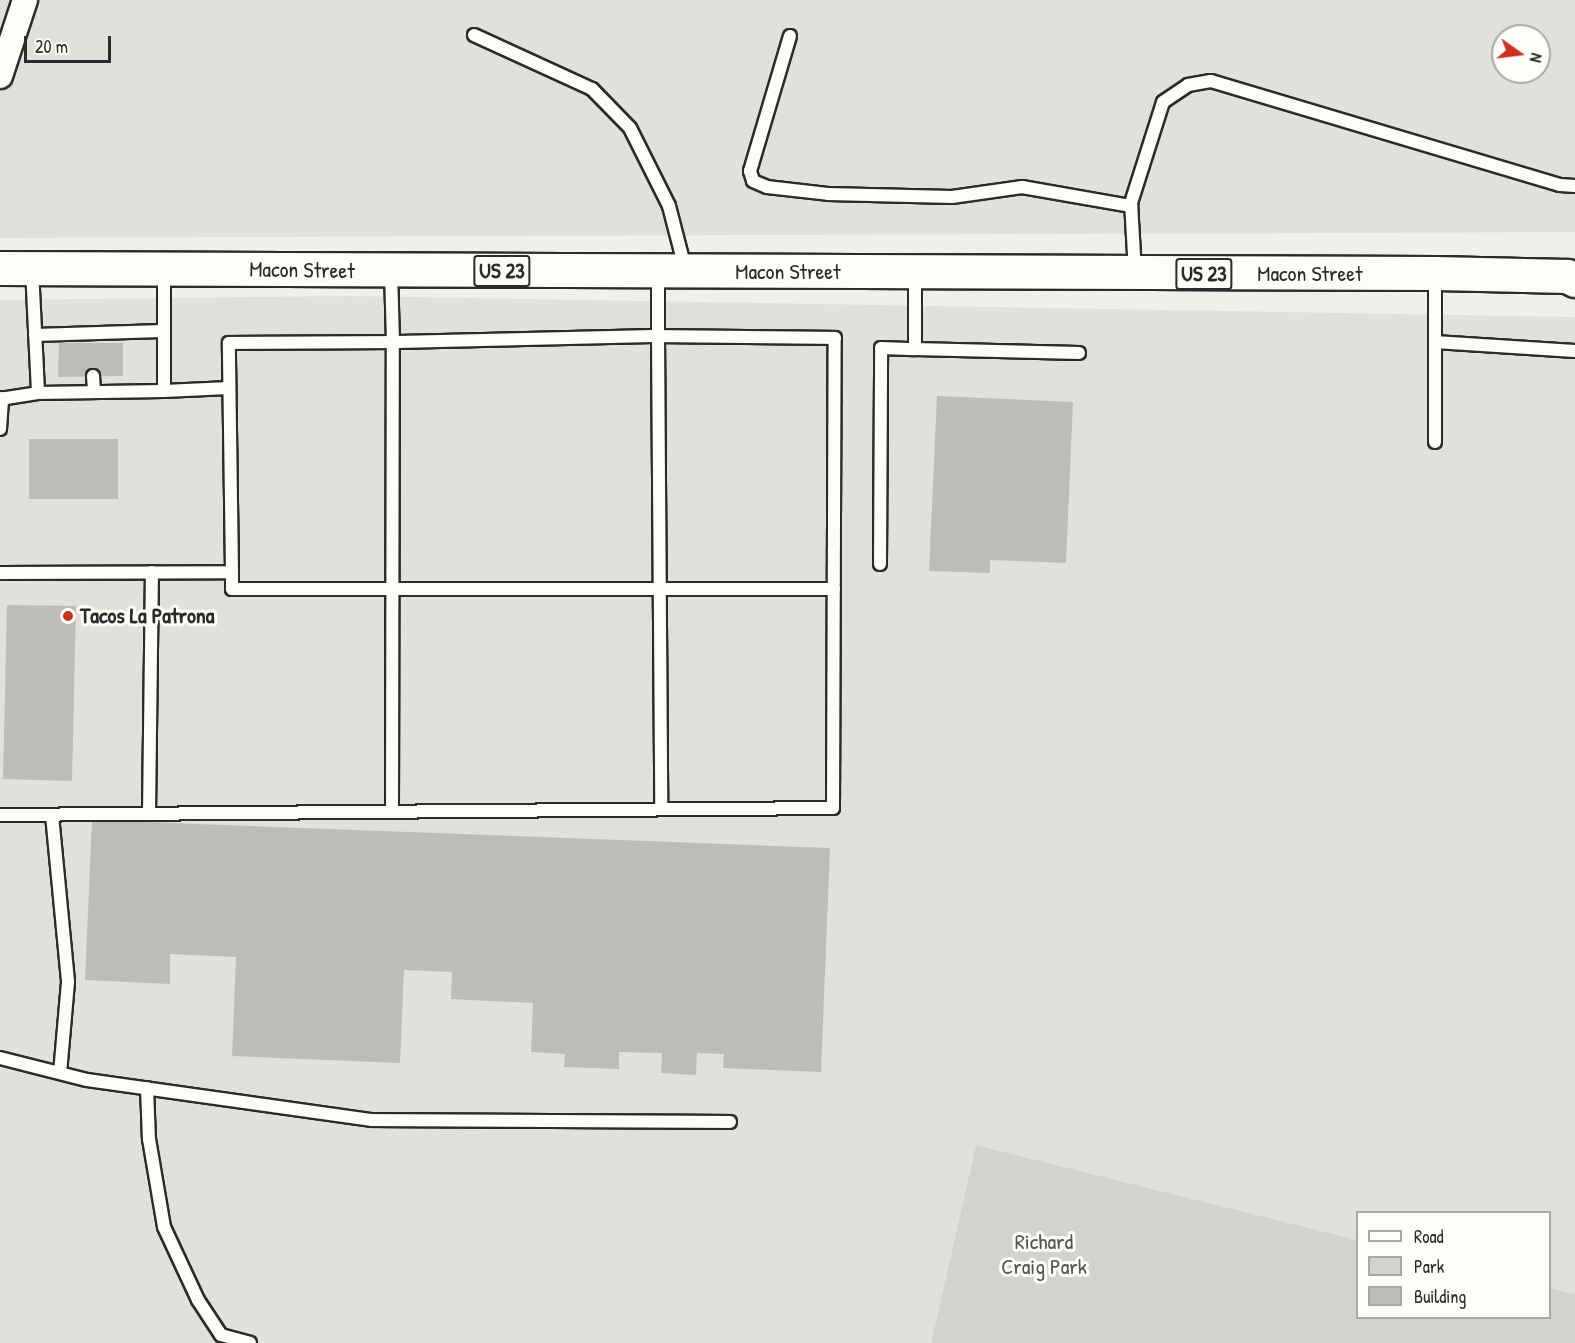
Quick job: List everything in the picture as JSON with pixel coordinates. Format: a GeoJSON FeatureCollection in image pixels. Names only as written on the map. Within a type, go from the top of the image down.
{"type":"FeatureCollection","features":[{"type":"Feature","properties":{"kind":"main road","name":"Macon Street"},"geometry":{"type":"LineString","coordinates":[[0,268],[915,273],[1435,273],[1572,276]]}},
{"type":"Feature","properties":{"kind":"street"},"geometry":{"type":"LineString","coordinates":[[0,76],[26,0]]}},
{"type":"Feature","properties":{"kind":"lane"},"geometry":{"type":"LineString","coordinates":[[474,35],[592,89],[630,128],[669,206],[672,272],[658,336],[661,809]]}},
{"type":"Feature","properties":{"kind":"lane"},"geometry":{"type":"LineString","coordinates":[[790,36],[750,171],[753,181],[767,187],[828,194],[952,197],[1022,187],[1131,206]]}},
{"type":"Feature","properties":{"kind":"lane"},"geometry":{"type":"LineString","coordinates":[[1135,273],[1131,206],[1163,102],[1188,85],[1211,81],[1560,185],[1575,186]]}},
{"type":"Feature","properties":{"kind":"lane"},"geometry":{"type":"LineString","coordinates":[[32,268],[38,393]]}},
{"type":"Feature","properties":{"kind":"lane"},"geometry":{"type":"LineString","coordinates":[[164,269],[162,331],[164,391]]}},
{"type":"Feature","properties":{"kind":"lane"},"geometry":{"type":"LineString","coordinates":[[391,271],[395,589],[393,812]]}},
{"type":"Feature","properties":{"kind":"lane"},"geometry":{"type":"LineString","coordinates":[[915,273],[915,349]]}},
{"type":"Feature","properties":{"kind":"lane"},"geometry":{"type":"LineString","coordinates":[[1435,273],[1435,442]]}},
{"type":"Feature","properties":{"kind":"lane"},"geometry":{"type":"LineString","coordinates":[[35,335],[92,338],[162,331]]}},
{"type":"Feature","properties":{"kind":"lane"},"geometry":{"type":"LineString","coordinates":[[0,815],[833,808],[834,590],[835,338],[658,336],[229,343],[232,589],[834,590]]}},
{"type":"Feature","properties":{"kind":"lane"},"geometry":{"type":"LineString","coordinates":[[1435,342],[1575,351]]}},
{"type":"Feature","properties":{"kind":"lane"},"geometry":{"type":"LineString","coordinates":[[880,564],[881,348],[1079,353]]}},
{"type":"Feature","properties":{"kind":"lane"},"geometry":{"type":"LineString","coordinates":[[93,376],[93,392]]}},
{"type":"Feature","properties":{"kind":"lane"},"geometry":{"type":"LineString","coordinates":[[0,429],[1,398],[38,393],[229,388]]}},
{"type":"Feature","properties":{"kind":"lane"},"geometry":{"type":"LineString","coordinates":[[149,814],[152,572]]}},
{"type":"Feature","properties":{"kind":"lane"},"geometry":{"type":"LineString","coordinates":[[0,573],[232,572]]}},
{"type":"Feature","properties":{"kind":"lane"},"geometry":{"type":"LineString","coordinates":[[52,815],[68,982],[60,1073]]}},
{"type":"Feature","properties":{"kind":"lane"},"geometry":{"type":"LineString","coordinates":[[0,1058],[60,1073],[147,1088],[372,1120],[730,1122]]}},
{"type":"Feature","properties":{"kind":"lane"},"geometry":{"type":"LineString","coordinates":[[147,1088],[150,1139],[164,1227],[198,1300],[221,1335],[250,1343]]}},
{"type":"Feature","properties":{"kind":"shaded area"},"geometry":{"type":"Polygon","coordinates":[[[0,0],[1575,0],[1575,232],[0,238],[0,0]]]}},
{"type":"Feature","properties":{"kind":"shaded area"},"geometry":{"type":"Polygon","coordinates":[[[348,296],[1575,317],[1575,1294],[1551,1288],[1551,1211],[1356,1211],[1356,1240],[976,1145],[931,1343],[0,1343],[0,300],[348,296]]]}},
{"type":"Feature","properties":{"kind":"green space","name":"Richard Craig Park"},"geometry":{"type":"Polygon","coordinates":[[[976,1145],[1356,1240],[1356,1319],[1551,1319],[1551,1288],[1575,1294],[1575,1343],[931,1343],[976,1145]]]}},
{"type":"Feature","properties":{"kind":"building"},"geometry":{"type":"Polygon","coordinates":[[[59,343],[123,343],[123,376],[58,377],[59,343]]]}},
{"type":"Feature","properties":{"kind":"building"},"geometry":{"type":"Polygon","coordinates":[[[937,396],[1073,402],[1066,563],[990,560],[990,573],[929,571],[937,396]]]}},
{"type":"Feature","properties":{"kind":"building"},"geometry":{"type":"Polygon","coordinates":[[[29,439],[118,439],[118,499],[29,499],[29,439]]]}},
{"type":"Feature","properties":{"kind":"building"},"geometry":{"type":"Polygon","coordinates":[[[7,605],[76,606],[72,781],[3,779],[7,605]]]}},
{"type":"Feature","properties":{"kind":"building"},"geometry":{"type":"Polygon","coordinates":[[[92,820],[830,848],[821,1072],[723,1068],[724,1054],[697,1053],[696,1075],[661,1073],[662,1053],[619,1052],[619,1069],[564,1067],[565,1054],[531,1052],[533,1003],[451,999],[452,972],[404,970],[400,1063],[232,1056],[236,957],[170,954],[170,984],[85,980],[92,820]]]}},
{"type":"Feature","properties":{"kind":"place","name":"Tacos La Patrona"},"geometry":{"type":"Point","coordinates":[68,616]}}]}
